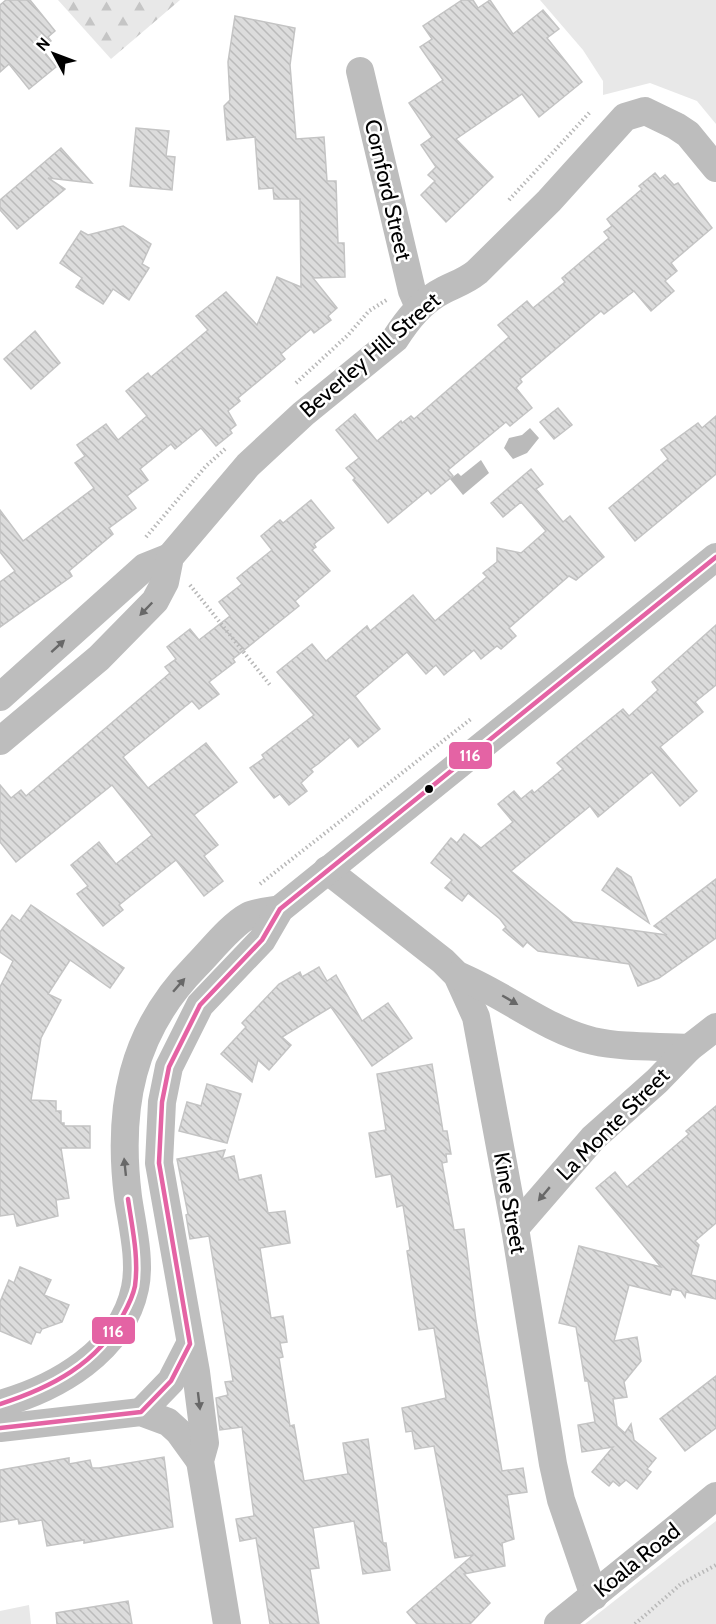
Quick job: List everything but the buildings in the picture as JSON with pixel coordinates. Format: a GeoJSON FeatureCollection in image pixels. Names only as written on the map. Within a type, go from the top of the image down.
{"type":"FeatureCollection","features":[{"type":"Feature","properties":{"kind":"street","name":"Cornford Street"},"geometry":{"type":"LineString","coordinates":[[360,70],[406,268],[419,307]]}},
{"type":"Feature","properties":{"kind":"street","name":"Beverley Hill Street"},"geometry":{"type":"LineString","coordinates":[[0,741],[99,658],[154,601],[165,582],[170,558],[248,465],[303,414],[395,339],[419,307],[430,298],[465,282],[477,272],[549,201],[625,117],[645,111],[676,126],[688,134],[716,168]]}},
{"type":"Feature","properties":{"kind":"street"},"geometry":{"type":"LineString","coordinates":[[227,1624],[200,1461],[205,1443],[159,1164],[159,1131],[163,1093],[169,1067],[200,1005],[262,940],[280,909],[716,557]]}},
{"type":"Feature","properties":{"kind":"street","name":"Beverley Hill Street"},"geometry":{"type":"LineString","coordinates":[[0,697],[145,567],[170,558]]}},
{"type":"Feature","properties":{"kind":"street","name":"Kine Street"},"geometry":{"type":"LineString","coordinates":[[327,870],[457,975],[476,1017],[553,1464],[561,1500],[594,1596]]}},
{"type":"Feature","properties":{"kind":"street"},"geometry":{"type":"LineString","coordinates":[[0,1404],[26,1397],[56,1383],[84,1364],[106,1343],[122,1319],[135,1288],[136,1258],[124,1160],[124,1114],[144,1042],[169,996],[225,937],[248,916],[280,909]]}},
{"type":"Feature","properties":{"kind":"street","name":"La Monte Street"},"geometry":{"type":"LineString","coordinates":[[457,975],[483,985],[561,1029],[592,1041],[689,1048]]}},
{"type":"Feature","properties":{"kind":"street","name":"La Monte Street"},"geometry":{"type":"LineString","coordinates":[[514,1228],[593,1138],[657,1081],[689,1048],[716,1027]]}},
{"type":"Feature","properties":{"kind":"street"},"geometry":{"type":"LineString","coordinates":[[141,1412],[171,1381],[190,1344]]}},
{"type":"Feature","properties":{"kind":"street"},"geometry":{"type":"LineString","coordinates":[[0,1428],[141,1412],[168,1422],[179,1432],[200,1461]]}},
{"type":"Feature","properties":{"kind":"street","name":"Koala Road"},"geometry":{"type":"LineString","coordinates":[[558,1624],[716,1496]]}},
{"type":"Feature","properties":{"kind":"path"},"geometry":{"type":"LineString","coordinates":[[189,584],[270,685]]}},
{"type":"Feature","properties":{"kind":"path"},"geometry":{"type":"LineString","coordinates":[[360,806],[375,794]]}},
{"type":"Feature","properties":{"kind":"path"},"geometry":{"type":"LineString","coordinates":[[635,1624],[681,1584],[716,1565]]}},
{"type":"Feature","properties":{"kind":"green space"},"geometry":{"type":"Polygon","coordinates":[[[58,0],[180,0],[111,59],[58,0]]]}},
{"type":"Feature","properties":{"kind":"green space"},"geometry":{"type":"Polygon","coordinates":[[[540,0],[716,0],[716,124],[697,101],[650,83],[603,95],[603,81],[583,50],[540,0]]]}},
{"type":"Feature","properties":{"kind":"green space"},"geometry":{"type":"Polygon","coordinates":[[[716,1521],[716,1624],[585,1624],[716,1521]]]}},
{"type":"Feature","properties":{"kind":"green space"},"geometry":{"type":"Polygon","coordinates":[[[29,1605],[31,1624],[0,1624],[0,1611],[29,1605]]]}},
{"type":"Feature","properties":{"kind":"shaded area"},"geometry":{"type":"Polygon","coordinates":[[[530,428],[539,438],[527,453],[513,459],[504,448],[509,438],[522,435],[530,428]]]}},
{"type":"Feature","properties":{"kind":"shaded area"},"geometry":{"type":"Polygon","coordinates":[[[481,460],[489,473],[463,495],[450,479],[458,473],[461,476],[481,460]]]}},
{"type":"Feature","properties":{"kind":"transit line","name":"116"},"geometry":{"type":"LineString","coordinates":[[0,1428],[141,1412],[171,1381],[190,1344],[159,1163],[162,1102],[169,1067],[200,1005],[262,940],[280,909],[716,557]]}},
{"type":"Feature","properties":{"kind":"transit line","name":"116"},"geometry":{"type":"LineString","coordinates":[[0,1404],[37,1390],[71,1372],[100,1347],[113,1332],[128,1305],[135,1286],[136,1253],[128,1199]]}}]}
